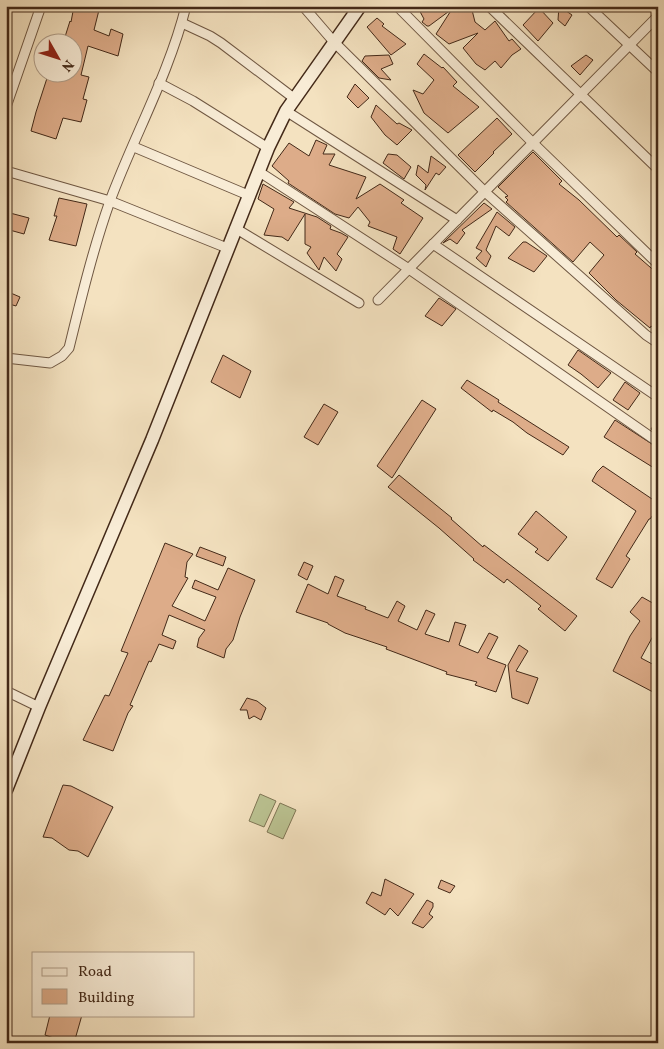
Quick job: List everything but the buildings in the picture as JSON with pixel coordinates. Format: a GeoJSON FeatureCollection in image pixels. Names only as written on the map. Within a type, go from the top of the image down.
{"type":"FeatureCollection","features":[{"type":"Feature","properties":{"kind":"street"},"geometry":{"type":"LineString","coordinates":[[6,107],[41,6]]}},
{"type":"Feature","properties":{"kind":"street"},"geometry":{"type":"LineString","coordinates":[[6,358],[50,363],[62,356],[69,348],[86,278],[110,201],[159,83],[182,23],[186,6]]}},
{"type":"Feature","properties":{"kind":"street"},"geometry":{"type":"LineString","coordinates":[[304,6],[334,42],[485,192],[658,344]]}},
{"type":"Feature","properties":{"kind":"street"},"geometry":{"type":"LineString","coordinates":[[6,790],[152,440],[258,170],[286,111],[360,6]]}},
{"type":"Feature","properties":{"kind":"street"},"geometry":{"type":"LineString","coordinates":[[397,6],[533,143],[658,264]]}},
{"type":"Feature","properties":{"kind":"street"},"geometry":{"type":"LineString","coordinates":[[489,6],[658,168]]}},
{"type":"Feature","properties":{"kind":"street"},"geometry":{"type":"LineString","coordinates":[[588,6],[658,72]]}},
{"type":"Feature","properties":{"kind":"street"},"geometry":{"type":"LineString","coordinates":[[378,300],[658,16]]}},
{"type":"Feature","properties":{"kind":"street"},"geometry":{"type":"LineString","coordinates":[[182,23],[221,43],[295,99]]}},
{"type":"Feature","properties":{"kind":"street"},"geometry":{"type":"LineString","coordinates":[[159,83],[193,101],[268,148]]}},
{"type":"Feature","properties":{"kind":"street"},"geometry":{"type":"LineString","coordinates":[[286,111],[457,220]]}},
{"type":"Feature","properties":{"kind":"street"},"geometry":{"type":"LineString","coordinates":[[134,146],[248,195]]}},
{"type":"Feature","properties":{"kind":"street"},"geometry":{"type":"LineString","coordinates":[[258,170],[409,269],[658,442]]}},
{"type":"Feature","properties":{"kind":"street"},"geometry":{"type":"LineString","coordinates":[[6,171],[110,201],[227,248]]}},
{"type":"Feature","properties":{"kind":"street"},"geometry":{"type":"LineString","coordinates":[[235,228],[359,303]]}},
{"type":"Feature","properties":{"kind":"street"},"geometry":{"type":"LineString","coordinates":[[434,244],[658,397]]}},
{"type":"Feature","properties":{"kind":"street"},"geometry":{"type":"LineString","coordinates":[[6,691],[39,707]]}},
{"type":"Feature","properties":{"kind":"green space"},"geometry":{"type":"Polygon","coordinates":[[[260,794],[276,801],[264,827],[249,821],[260,794]]]}},
{"type":"Feature","properties":{"kind":"green space"},"geometry":{"type":"Polygon","coordinates":[[[280,803],[296,810],[283,839],[267,832],[280,803]]]}}]}
